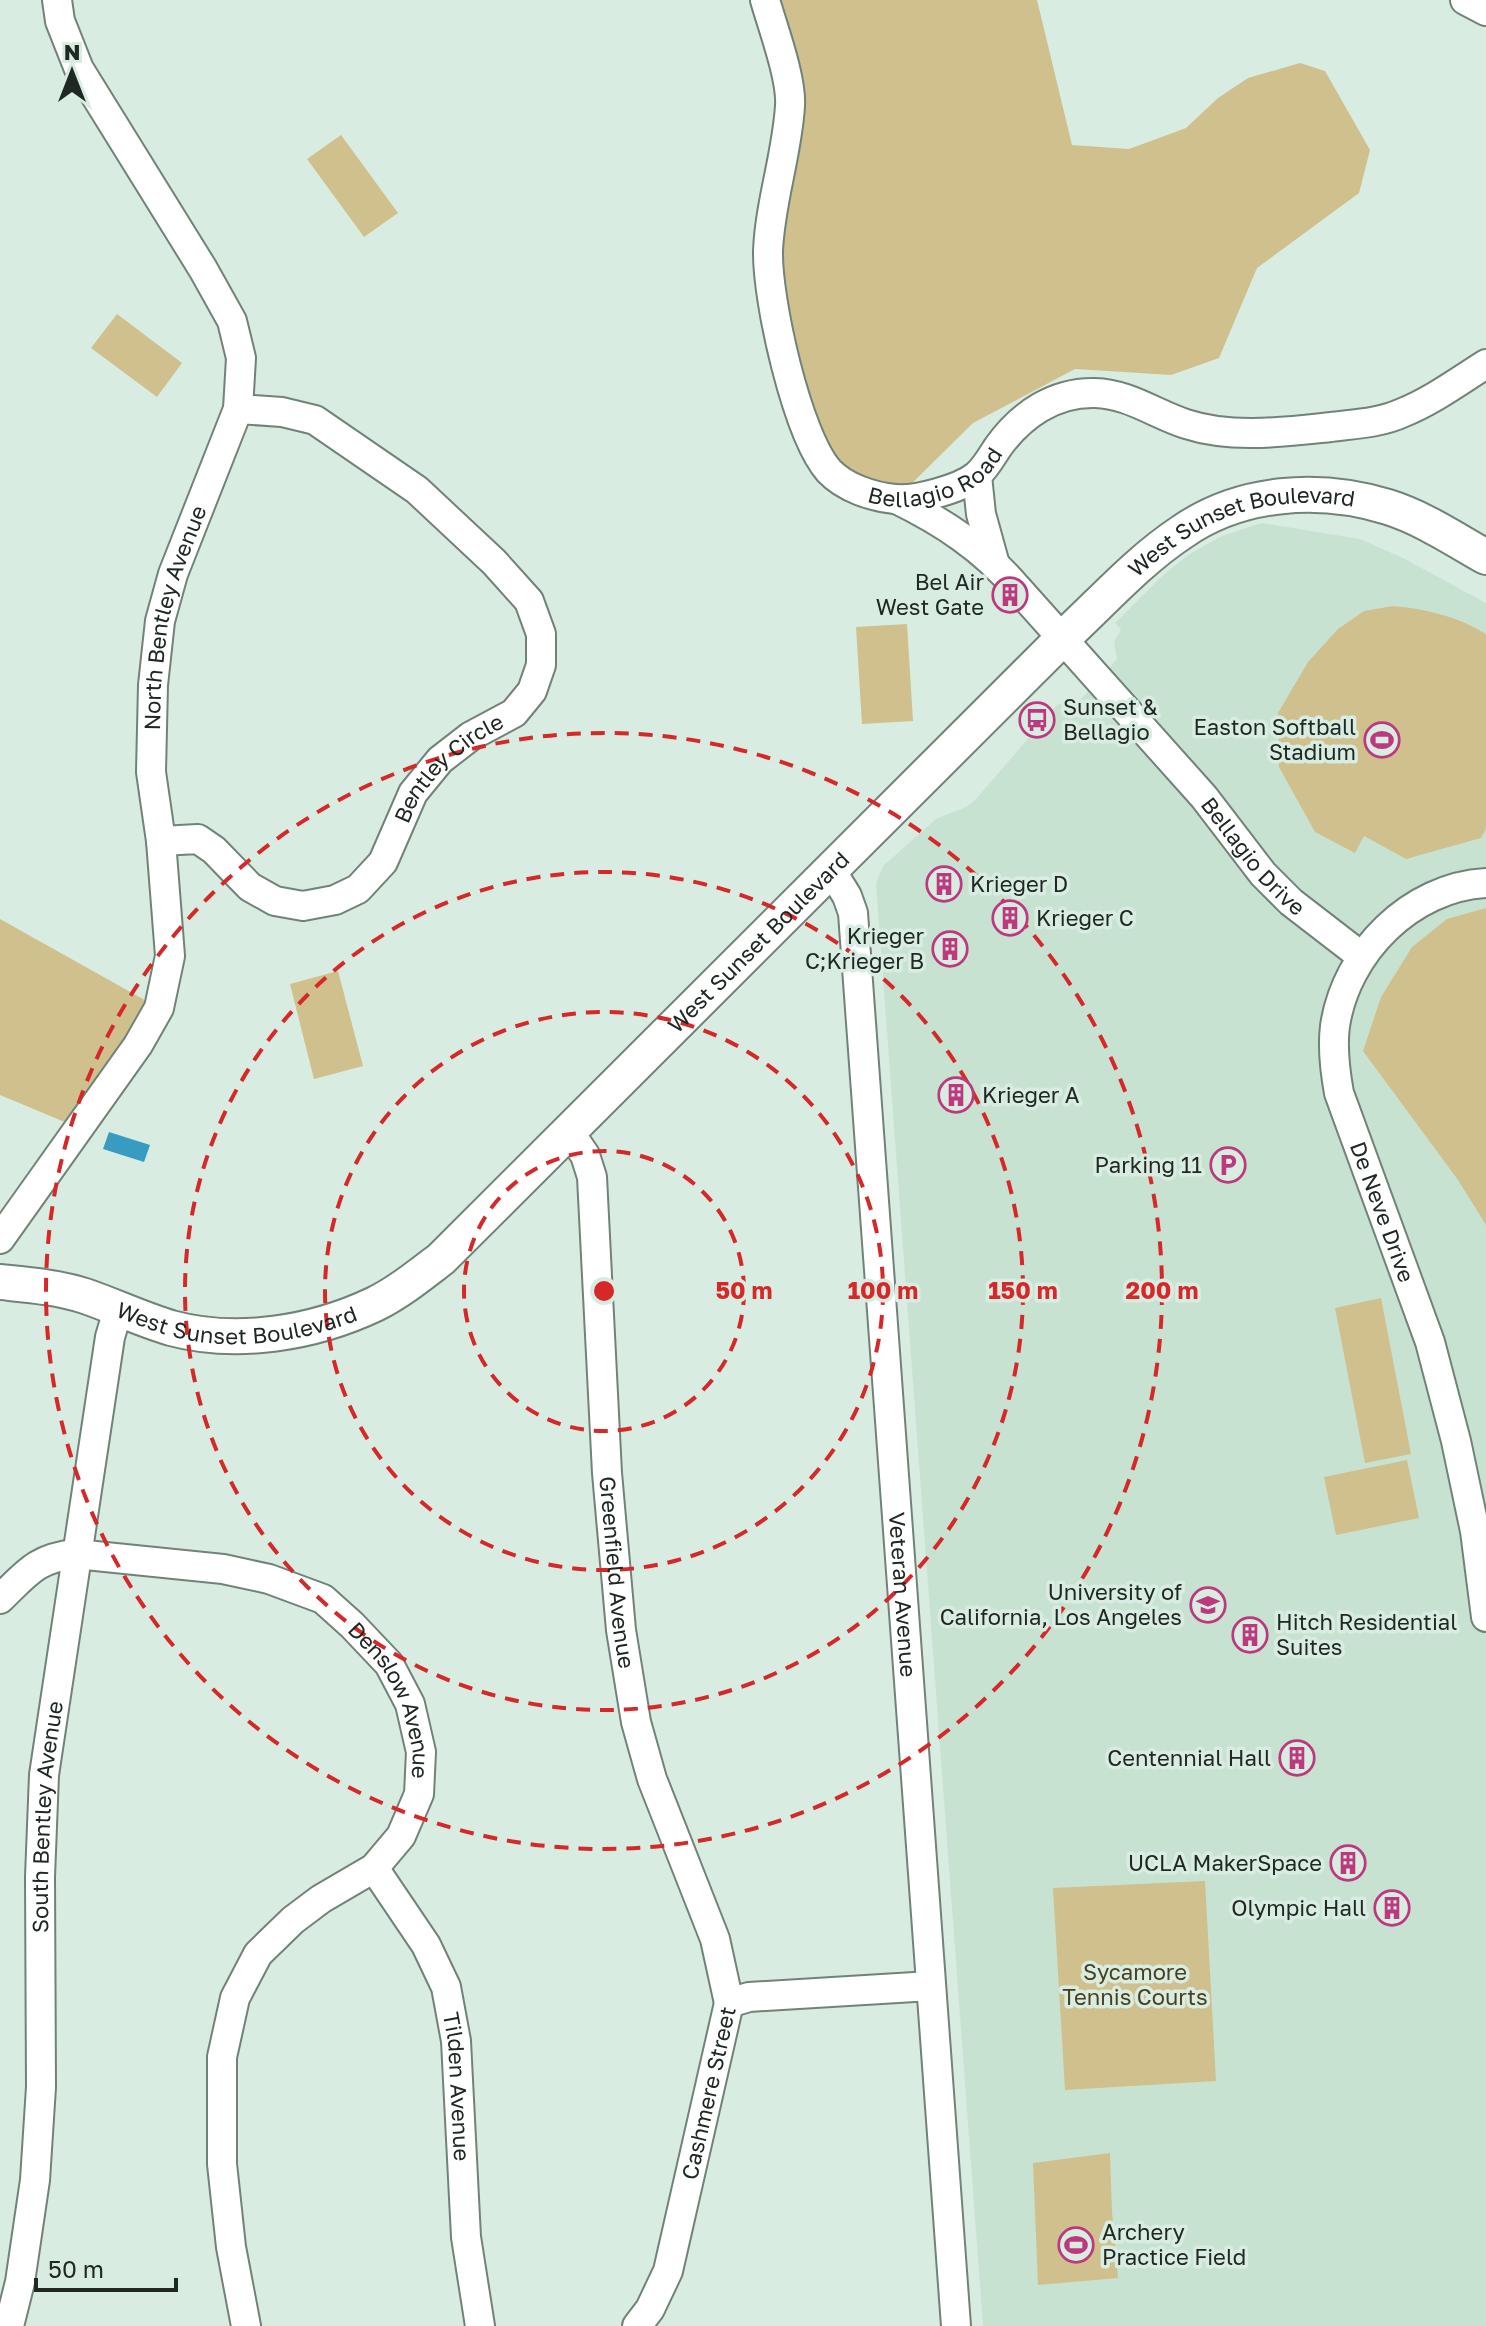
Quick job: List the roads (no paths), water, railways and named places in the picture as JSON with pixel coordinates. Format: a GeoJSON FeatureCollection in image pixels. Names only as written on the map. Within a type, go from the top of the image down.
{"type":"FeatureCollection","features":[{"type":"Feature","properties":{"kind":"main road","name":"West Sunset Boulevard"},"geometry":{"type":"LineString","coordinates":[[0,1282],[59,1289],[176,1329],[245,1336],[311,1327],[376,1303],[441,1259],[1063,638],[1163,545],[1182,532],[1207,517],[1269,497],[1332,496],[1359,499],[1390,508],[1425,522],[1486,557]]}},
{"type":"Feature","properties":{"kind":"street","name":"North Bentley Avenue"},"geometry":{"type":"LineString","coordinates":[[0,1239],[138,1045],[159,1008],[170,956],[161,841],[151,772],[153,685],[160,621],[173,574],[238,409],[241,358],[232,321],[203,269],[79,69],[60,21],[57,0]]}},
{"type":"Feature","properties":{"kind":"street","name":"Bellagio Road"},"geometry":{"type":"LineString","coordinates":[[765,0],[787,81],[790,105],[770,226],[768,269],[775,316],[810,442],[829,470],[846,484],[896,499],[953,488],[977,476],[1008,433],[1023,418],[1044,405],[1076,393],[1117,395],[1185,424],[1224,433],[1287,432],[1370,422],[1401,414],[1486,364]]}},
{"type":"Feature","properties":{"kind":"street"},"geometry":{"type":"LineString","coordinates":[[1465,0],[1486,11]]}},
{"type":"Feature","properties":{"kind":"street","name":"Bentley Circle"},"geometry":{"type":"LineString","coordinates":[[161,841],[198,839],[214,850],[250,887],[275,901],[303,906],[335,900],[358,889],[383,862],[413,793],[440,760],[471,736],[514,713],[532,691],[541,665],[541,634],[529,601],[494,562],[417,490],[315,420],[282,412],[238,409]]}},
{"type":"Feature","properties":{"kind":"street"},"geometry":{"type":"LineString","coordinates":[[977,476],[981,514],[994,561]]}},
{"type":"Feature","properties":{"kind":"street"},"geometry":{"type":"LineString","coordinates":[[896,499],[930,516],[994,561]]}},
{"type":"Feature","properties":{"kind":"street","name":"Bellagio Drive"},"geometry":{"type":"LineString","coordinates":[[994,561],[1204,797],[1263,874],[1303,912],[1361,956]]}},
{"type":"Feature","properties":{"kind":"street","name":"Veteran Avenue"},"geometry":{"type":"LineString","coordinates":[[831,870],[847,896],[853,913],[956,2326]]}},
{"type":"Feature","properties":{"kind":"street","name":"De Neve Drive"},"geometry":{"type":"LineString","coordinates":[[1486,883],[1441,893],[1407,910],[1361,956],[1335,1024],[1335,1074],[1430,1342],[1456,1441],[1475,1531],[1486,1617]]}},
{"type":"Feature","properties":{"kind":"street","name":"Greenfield Avenue"},"geometry":{"type":"LineString","coordinates":[[570,1133],[585,1155],[592,1177],[607,1473],[621,1630],[636,1722],[652,1779],[715,1939],[729,2003]]}},
{"type":"Feature","properties":{"kind":"street","name":"South Bentley Avenue"},"geometry":{"type":"LineString","coordinates":[[9,2326],[20,2282],[35,2180],[41,2087],[40,1877],[44,1775],[110,1337],[118,1310]]}},
{"type":"Feature","properties":{"kind":"street"},"geometry":{"type":"LineString","coordinates":[[0,1599],[37,1564],[55,1556],[76,1554]]}},
{"type":"Feature","properties":{"kind":"street","name":"Denslow Avenue"},"geometry":{"type":"LineString","coordinates":[[76,1554],[223,1569],[269,1579],[323,1599],[389,1664],[410,1704],[421,1752],[419,1794],[401,1836],[374,1868],[293,1920],[258,1954],[235,1998],[222,2057],[222,2164],[231,2247],[246,2326]]}},
{"type":"Feature","properties":{"kind":"street","name":"Tilden Avenue"},"geometry":{"type":"LineString","coordinates":[[374,1868],[426,1945],[446,1987],[456,2041],[466,2237],[480,2326]]}},
{"type":"Feature","properties":{"kind":"street","name":"Cashmere Street"},"geometry":{"type":"LineString","coordinates":[[637,2326],[650,2309],[668,2271],[729,2003],[749,1997],[931,1986]]}},
{"type":"Feature","properties":{"kind":"water"},"geometry":{"type":"Polygon","coordinates":[[[109,1132],[150,1145],[144,1162],[103,1149],[109,1132]]]}},
{"type":"Feature","properties":{"kind":"place","name":"Bel Air West Gate"},"geometry":{"type":"Point","coordinates":[1010,595]}},
{"type":"Feature","properties":{"kind":"place","name":"Sunset & Bellagio"},"geometry":{"type":"Point","coordinates":[1037,720]}},
{"type":"Feature","properties":{"kind":"place","name":"Easton Softball Stadium"},"geometry":{"type":"Point","coordinates":[1382,740]}},
{"type":"Feature","properties":{"kind":"place","name":"Krieger D"},"geometry":{"type":"Point","coordinates":[944,884]}},
{"type":"Feature","properties":{"kind":"place","name":"Krieger C"},"geometry":{"type":"Point","coordinates":[1010,918]}},
{"type":"Feature","properties":{"kind":"place","name":"Krieger C;Krieger B"},"geometry":{"type":"Point","coordinates":[950,949]}},
{"type":"Feature","properties":{"kind":"place","name":"Krieger A"},"geometry":{"type":"Point","coordinates":[956,1095]}},
{"type":"Feature","properties":{"kind":"place","name":"Parking 11"},"geometry":{"type":"Point","coordinates":[1228,1165]}},
{"type":"Feature","properties":{"kind":"place","name":"University of California, Los Angeles"},"geometry":{"type":"Point","coordinates":[1208,1605]}},
{"type":"Feature","properties":{"kind":"place","name":"Hitch Residential Suites"},"geometry":{"type":"Point","coordinates":[1250,1635]}},
{"type":"Feature","properties":{"kind":"place","name":"Centennial Hall"},"geometry":{"type":"Point","coordinates":[1297,1758]}},
{"type":"Feature","properties":{"kind":"place","name":"UCLA MakerSpace"},"geometry":{"type":"Point","coordinates":[1348,1863]}},
{"type":"Feature","properties":{"kind":"place","name":"Olympic Hall"},"geometry":{"type":"Point","coordinates":[1392,1908]}},
{"type":"Feature","properties":{"kind":"place","name":"Archery Practice Field"},"geometry":{"type":"Point","coordinates":[1076,2245]}},
{"type":"Feature","properties":{"kind":"park label","name":"Sycamore Tennis Courts"},"geometry":{"type":"Point","coordinates":[1135,1984]}}]}
